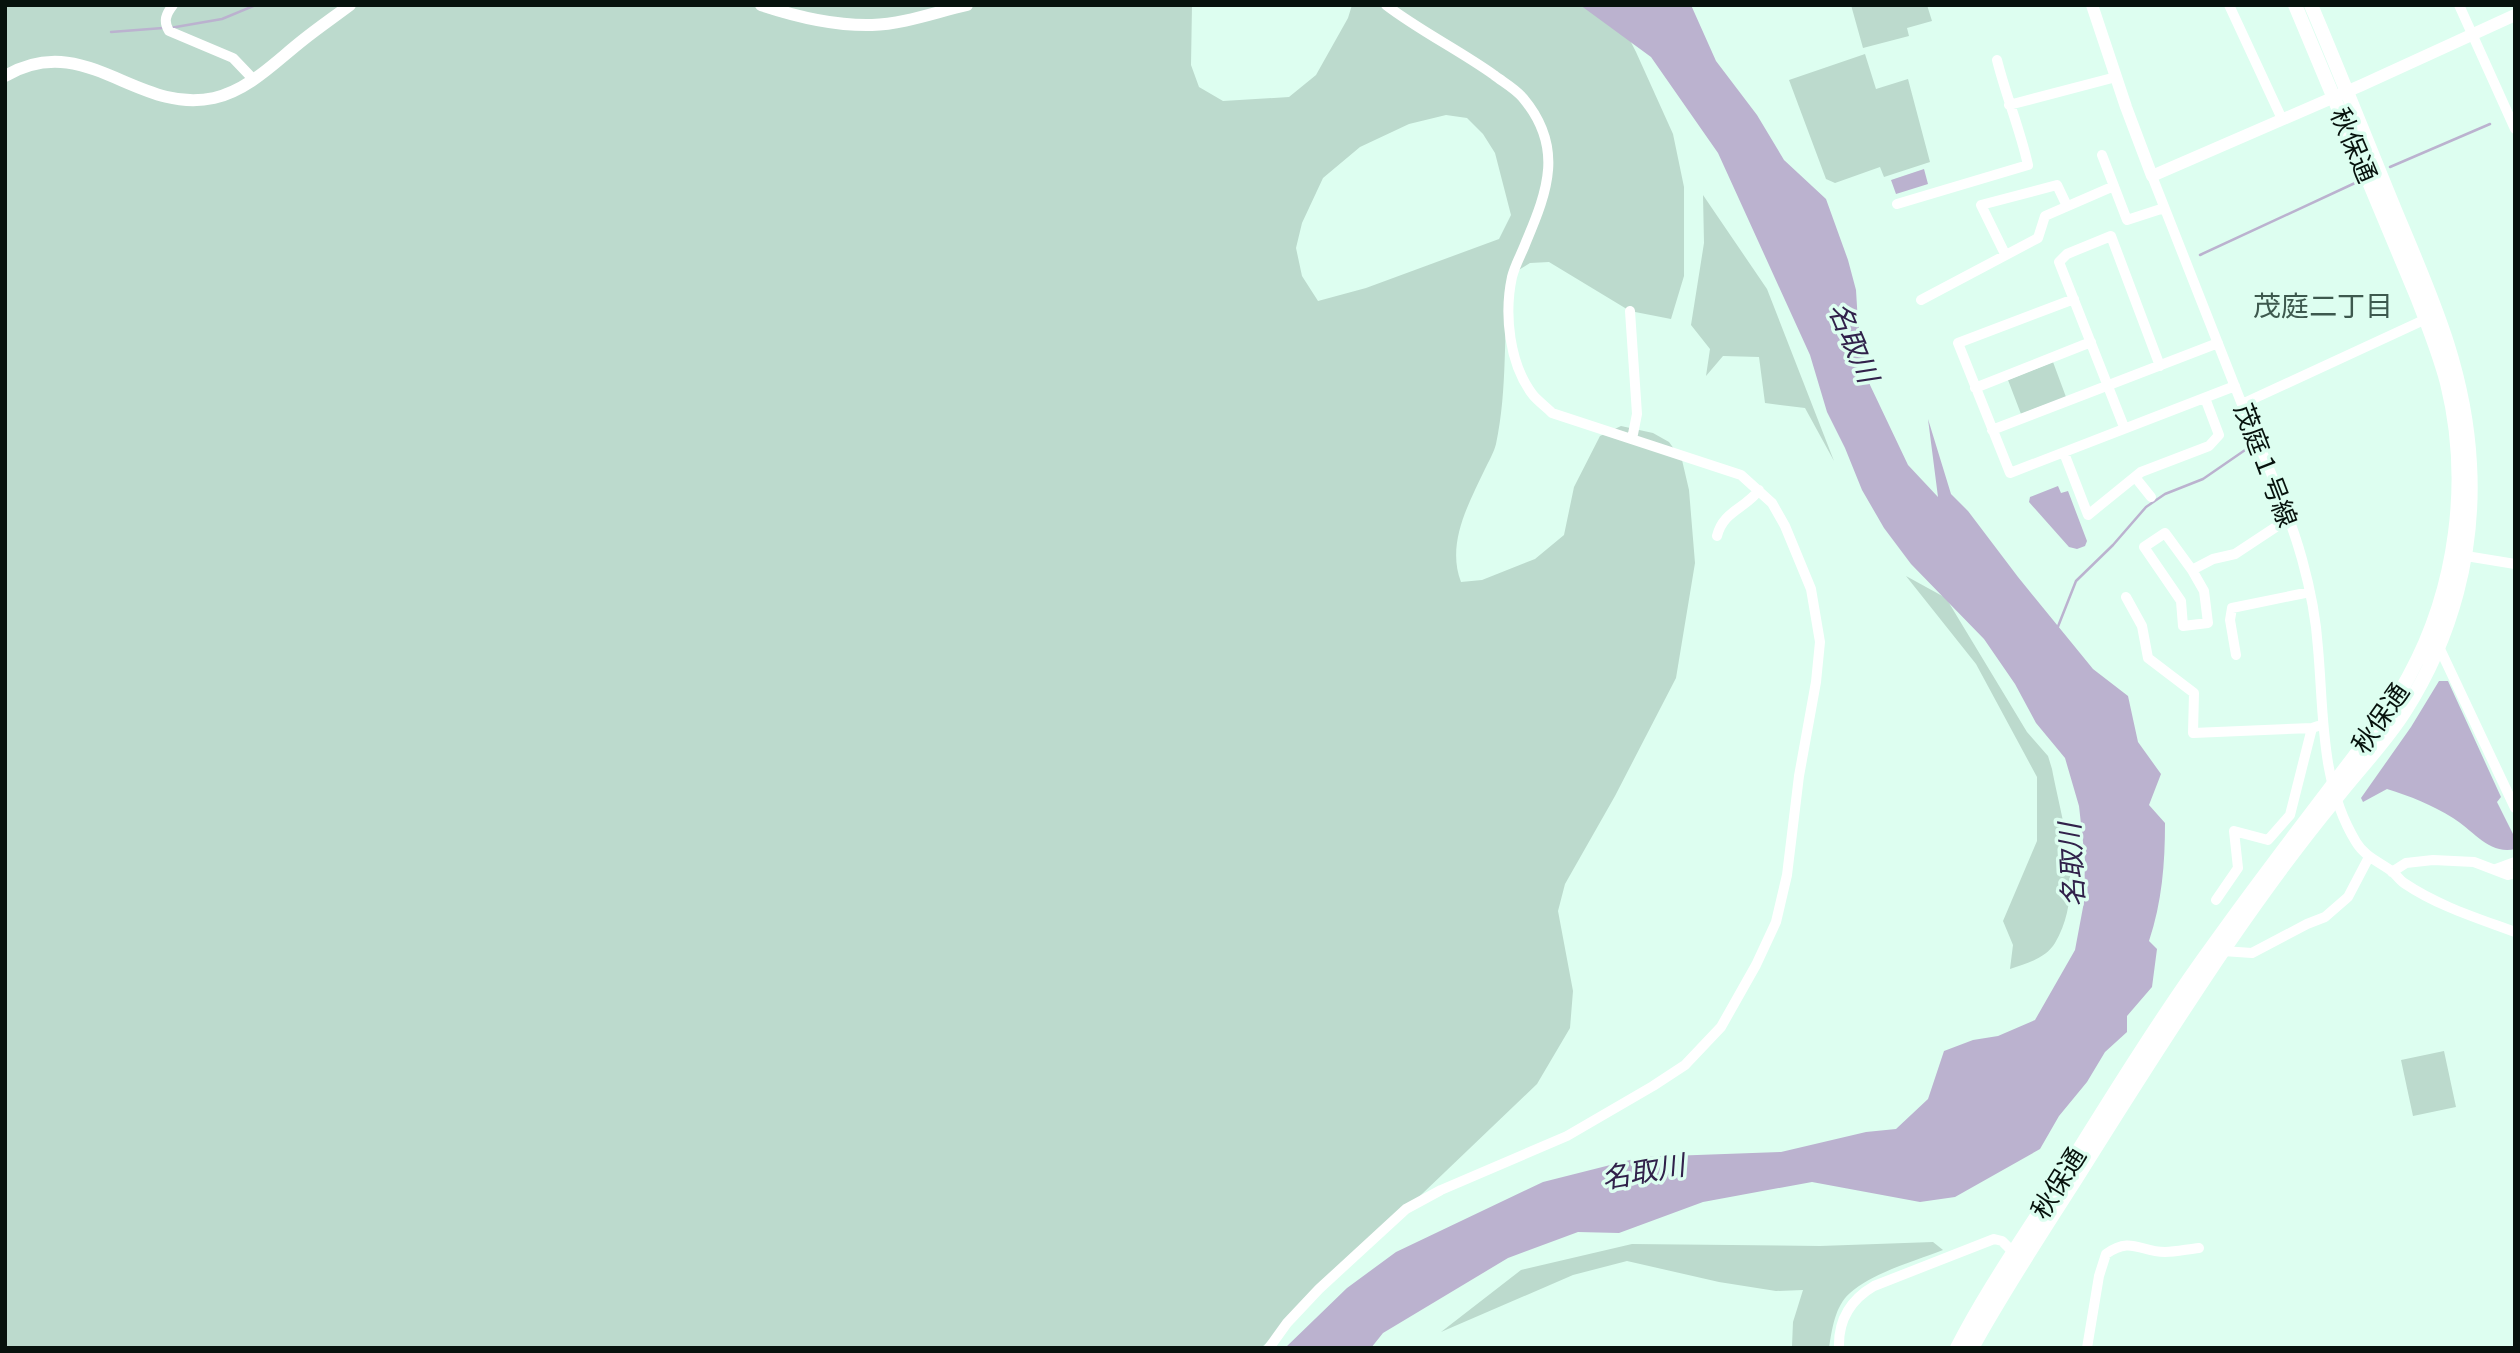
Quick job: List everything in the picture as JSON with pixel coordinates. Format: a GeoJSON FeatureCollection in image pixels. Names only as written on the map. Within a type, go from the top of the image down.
{"type":"FeatureCollection","features":[{"type":"Feature","properties":{"kind":"highway","name":"秋保通"},"geometry":{"type":"LineString","coordinates":[[1972,1348],[1996,1305],[2134,1086],[2223,951],[2390,709],[2409,677],[2470,525],[2470,462],[2457,369],[2434,302],[2341,94],[2295,5]]}},
{"type":"Feature","properties":{"kind":"highway","name":"秋保通"},"geometry":{"type":"LineString","coordinates":[[1956,1348],[2170,1006],[2217,939],[2334,791],[2404,713],[2448,625],[2458,555],[2458,499],[2457,441],[2447,384],[2426,319],[2341,94],[2311,5]]}},
{"type":"Feature","properties":{"kind":"main road"},"geometry":{"type":"LineString","coordinates":[[5,76],[32,63],[59,61],[87,66],[169,99],[197,100],[233,92],[254,80],[350,5]]}},
{"type":"Feature","properties":{"kind":"main road"},"geometry":{"type":"LineString","coordinates":[[761,5],[794,16],[839,24],[873,25],[898,22],[967,5]]}},
{"type":"Feature","properties":{"kind":"main road"},"geometry":{"type":"LineString","coordinates":[[2092,5],[2152,176],[2515,15]]}},
{"type":"Feature","properties":{"kind":"street"},"geometry":{"type":"LineString","coordinates":[[173,5],[166,14],[167,27],[233,58],[254,80]]}},
{"type":"Feature","properties":{"kind":"street"},"geometry":{"type":"LineString","coordinates":[[1269,1348],[1287,1322],[1318,1289],[1406,1209],[1441,1190],[1574,1132],[1654,1086],[1695,1057],[1721,1027],[1737,1001],[1776,922],[1787,875],[1820,642],[1811,589],[1772,503],[1759,490],[1741,475],[1552,413],[1533,394],[1521,372],[1513,348],[1508,316],[1512,276],[1543,201],[1549,174],[1548,148],[1540,122],[1521,95],[1386,5]]}},
{"type":"Feature","properties":{"kind":"street"},"geometry":{"type":"LineString","coordinates":[[2229,5],[2283,119]]}},
{"type":"Feature","properties":{"kind":"street"},"geometry":{"type":"LineString","coordinates":[[2459,5],[2515,129]]}},
{"type":"Feature","properties":{"kind":"street"},"geometry":{"type":"LineString","coordinates":[[1897,204],[2028,165],[1997,60]]}},
{"type":"Feature","properties":{"kind":"street"},"geometry":{"type":"LineString","coordinates":[[2009,105],[2116,77]]}},
{"type":"Feature","properties":{"kind":"street"},"geometry":{"type":"LineString","coordinates":[[2102,155],[2127,220],[2164,208]]}},
{"type":"Feature","properties":{"kind":"street","name":"茂庭１号線"},"geometry":{"type":"LineString","coordinates":[[2152,176],[2288,519],[2310,592],[2318,646],[2317,726],[2342,812],[2357,844],[2369,857]]}},
{"type":"Feature","properties":{"kind":"street"},"geometry":{"type":"LineString","coordinates":[[2005,254],[1981,205],[2057,184],[2067,206]]}},
{"type":"Feature","properties":{"kind":"street"},"geometry":{"type":"LineString","coordinates":[[1921,300],[2038,238],[2045,216],[2114,186]]}},
{"type":"Feature","properties":{"kind":"street"},"geometry":{"type":"LineString","coordinates":[[2124,427],[2059,262],[2067,254],[2111,236],[2160,366]]}},
{"type":"Feature","properties":{"kind":"street"},"geometry":{"type":"LineString","coordinates":[[2074,299],[1958,344],[2010,473],[2235,386]]}},
{"type":"Feature","properties":{"kind":"street"},"geometry":{"type":"LineString","coordinates":[[1630,311],[1637,414],[1632,439]]}},
{"type":"Feature","properties":{"kind":"street"},"geometry":{"type":"LineString","coordinates":[[2242,404],[2426,319]]}},
{"type":"Feature","properties":{"kind":"street"},"geometry":{"type":"LineString","coordinates":[[1975,388],[2091,342]]}},
{"type":"Feature","properties":{"kind":"street"},"geometry":{"type":"LineString","coordinates":[[1992,430],[2218,343]]}},
{"type":"Feature","properties":{"kind":"street"},"geometry":{"type":"LineString","coordinates":[[2064,453],[2088,515],[2135,477],[2209,446],[2219,435],[2205,398]]}},
{"type":"Feature","properties":{"kind":"street"},"geometry":{"type":"LineString","coordinates":[[2135,477],[2151,497]]}},
{"type":"Feature","properties":{"kind":"street"},"geometry":{"type":"LineString","coordinates":[[1717,536],[1720,524],[1750,502],[1759,490]]}},
{"type":"Feature","properties":{"kind":"street"},"geometry":{"type":"LineString","coordinates":[[2192,570],[2213,559],[2235,554],[2288,519]]}},
{"type":"Feature","properties":{"kind":"street"},"geometry":{"type":"LineString","coordinates":[[2165,533],[2192,570],[2204,591],[2208,623],[2183,626],[2181,601],[2144,547],[2165,533]]}},
{"type":"Feature","properties":{"kind":"street"},"geometry":{"type":"LineString","coordinates":[[2458,555],[2515,564]]}},
{"type":"Feature","properties":{"kind":"street"},"geometry":{"type":"LineString","coordinates":[[2236,655],[2230,620],[2232,608],[2310,592]]}},
{"type":"Feature","properties":{"kind":"street"},"geometry":{"type":"LineString","coordinates":[[2126,597],[2142,626],[2148,657],[2194,694],[2193,733],[2317,726],[2290,815],[2268,840],[2234,831],[2238,868],[2216,900]]}},
{"type":"Feature","properties":{"kind":"street"},"geometry":{"type":"LineString","coordinates":[[2439,647],[2515,808]]}},
{"type":"Feature","properties":{"kind":"street"},"geometry":{"type":"LineString","coordinates":[[2223,951],[2252,953],[2325,917],[2348,897],[2369,857],[2402,882],[2442,905],[2515,932]]}},
{"type":"Feature","properties":{"kind":"street"},"geometry":{"type":"LineString","coordinates":[[2392,872],[2406,863],[2433,860],[2474,862],[2508,875],[2515,873]]}},
{"type":"Feature","properties":{"kind":"street"},"geometry":{"type":"LineString","coordinates":[[2496,869],[2515,862]]}},
{"type":"Feature","properties":{"kind":"street"},"geometry":{"type":"LineString","coordinates":[[1839,1348],[1840,1325],[1847,1308],[1859,1295],[1874,1286],[1994,1239],[2002,1241],[2014,1253]]}},
{"type":"Feature","properties":{"kind":"street"},"geometry":{"type":"LineString","coordinates":[[2087,1348],[2099,1276],[2106,1254],[2120,1245],[2129,1244],[2166,1252],[2199,1248]]}},
{"type":"Feature","properties":{"kind":"green space"},"geometry":{"type":"Polygon","coordinates":[[[5,5],[1192,5],[1191,65],[1199,87],[1223,101],[1289,97],[1316,75],[1348,18],[1352,5],[1612,5],[1673,134],[1684,187],[1684,276],[1671,319],[1630,311],[1549,262],[1530,263],[1509,276],[1500,423],[1494,450],[1461,524],[1456,553],[1457,567],[1461,582],[1482,580],[1535,559],[1564,535],[1574,487],[1600,436],[1621,426],[1653,433],[1669,442],[1682,460],[1689,490],[1695,563],[1676,678],[1615,796],[1565,884],[1558,911],[1573,991],[1570,1028],[1537,1084],[1261,1348],[5,1348],[5,5]],[[1446,115],[1409,124],[1360,147],[1323,178],[1302,223],[1296,248],[1302,276],[1318,301],[1366,288],[1499,239],[1511,215],[1495,153],[1483,134],[1467,118],[1446,115]]]}},
{"type":"Feature","properties":{"kind":"green space"},"geometry":{"type":"Polygon","coordinates":[[[1851,5],[1927,5],[1932,21],[1907,28],[1909,36],[1863,48],[1851,5]]]}},
{"type":"Feature","properties":{"kind":"green space"},"geometry":{"type":"Polygon","coordinates":[[[1865,54],[1876,89],[1908,79],[1930,162],[1884,177],[1880,167],[1835,183],[1826,179],[1789,80],[1865,54]]]}},
{"type":"Feature","properties":{"kind":"green space"},"geometry":{"type":"Polygon","coordinates":[[[1703,195],[1767,289],[1834,461],[1805,408],[1765,403],[1759,357],[1723,356],[1706,376],[1710,349],[1691,325],[1704,243],[1703,195]]]}},
{"type":"Feature","properties":{"kind":"green space"},"geometry":{"type":"Polygon","coordinates":[[[2053,362],[2066,397],[2021,414],[2008,380],[2053,362]]]}},
{"type":"Feature","properties":{"kind":"green space"},"geometry":{"type":"Polygon","coordinates":[[[1906,576],[1946,598],[2027,732],[2048,756],[2052,769],[2069,857],[2069,901],[2064,923],[2051,948],[2035,960],[2010,969],[2013,945],[2003,921],[2037,841],[2037,777],[1976,664],[1906,576]]]}},
{"type":"Feature","properties":{"kind":"green space"},"geometry":{"type":"Polygon","coordinates":[[[2444,1051],[2456,1107],[2413,1116],[2401,1060],[2444,1051]]]}},
{"type":"Feature","properties":{"kind":"green space"},"geometry":{"type":"Polygon","coordinates":[[[1933,1242],[1943,1250],[1870,1279],[1845,1298],[1833,1326],[1829,1348],[1792,1346],[1793,1322],[1803,1290],[1776,1291],[1719,1282],[1627,1261],[1573,1275],[1441,1332],[1521,1270],[1632,1244],[1820,1246],[1933,1242]]]}},
{"type":"Feature","properties":{"kind":"water","name":"名取川"},"geometry":{"type":"Polygon","coordinates":[[[1580,5],[1691,5],[1716,61],[1757,115],[1784,160],[1826,199],[1856,290],[1858,323],[1870,385],[1908,465],[1938,497],[1928,419],[1951,494],[1968,511],[2093,669],[2128,696],[2138,742],[2161,774],[2149,805],[2165,823],[2162,883],[2149,941],[2157,949],[2152,987],[2127,1016],[2127,1032],[2105,1052],[2087,1082],[2059,1116],[2040,1149],[1955,1197],[1920,1202],[1812,1182],[1703,1202],[1619,1233],[1578,1232],[1508,1258],[1383,1333],[1371,1348],[1285,1348],[1347,1288],[1396,1252],[1543,1182],[1642,1157],[1781,1152],[1866,1132],[1896,1129],[1928,1099],[1944,1051],[1973,1040],[1998,1036],[2035,1020],[2075,950],[2084,902],[2085,860],[2079,806],[2065,758],[2036,723],[2015,684],[1984,639],[1911,564],[1884,528],[1862,490],[1827,412],[1810,355],[1718,153],[1651,57],[1580,5]]]}},
{"type":"Feature","properties":{"kind":"water"},"geometry":{"type":"Polygon","coordinates":[[[1924,169],[1928,184],[1896,194],[1891,180],[1924,169]]]}},
{"type":"Feature","properties":{"kind":"water"},"geometry":{"type":"Polygon","coordinates":[[[2058,486],[2061,493],[2068,491],[2087,541],[2085,546],[2077,549],[2069,547],[2029,502],[2030,497],[2058,486]]]}},
{"type":"Feature","properties":{"kind":"water"},"geometry":{"type":"Polygon","coordinates":[[[2439,681],[2448,681],[2501,797],[2497,802],[2515,838],[2515,849],[2506,850],[2489,845],[2445,813],[2387,789],[2363,802],[2361,798],[2411,727],[2439,681]]]}},
{"type":"Feature","properties":{"kind":"waterway"},"geometry":{"type":"LineString","coordinates":[[170,28],[222,19],[256,5]]}},
{"type":"Feature","properties":{"kind":"waterway"},"geometry":{"type":"LineString","coordinates":[[111,32],[163,28]]}},
{"type":"Feature","properties":{"kind":"waterway"},"geometry":{"type":"LineString","coordinates":[[2390,167],[2490,124]]}},
{"type":"Feature","properties":{"kind":"waterway"},"geometry":{"type":"LineString","coordinates":[[2200,255],[2355,183]]}},
{"type":"Feature","properties":{"kind":"waterway"},"geometry":{"type":"LineString","coordinates":[[2057,629],[2076,581],[2113,545],[2146,507],[2165,494],[2203,479],[2248,448]]}},
{"type":"Feature","properties":{"kind":"district","name":"茂庭二丁目"},"geometry":{"type":"Point","coordinates":[2323,305]}}]}
